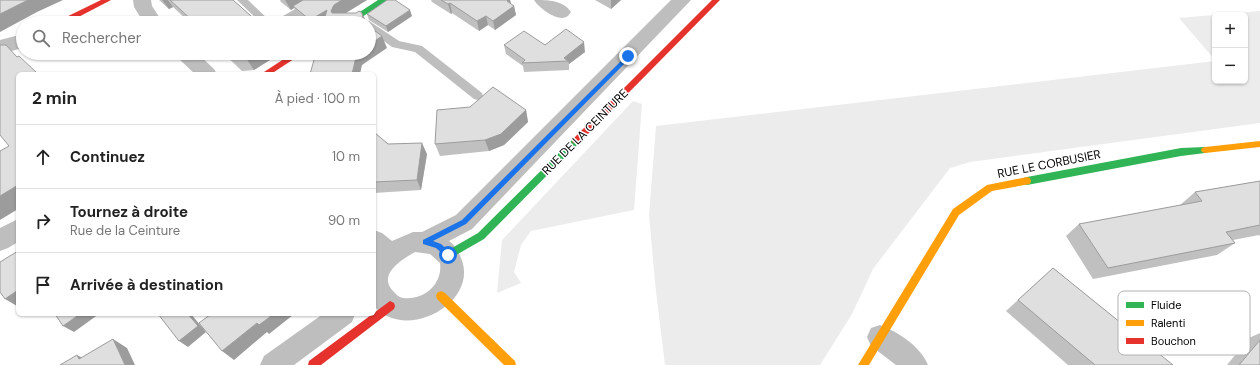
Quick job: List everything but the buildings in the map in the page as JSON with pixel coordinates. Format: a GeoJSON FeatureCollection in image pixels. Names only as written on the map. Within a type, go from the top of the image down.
{"type":"FeatureCollection","features":[{"type":"Feature","properties":{"kind":"street"},"geometry":{"type":"LineString","coordinates":[[75,16],[107,0]]}},
{"type":"Feature","properties":{"kind":"street"},"geometry":{"type":"LineString","coordinates":[[142,0],[143,7],[149,16]]}},
{"type":"Feature","properties":{"kind":"street"},"geometry":{"type":"LineString","coordinates":[[358,16],[384,0]]}},
{"type":"Feature","properties":{"kind":"street"},"geometry":{"type":"LineString","coordinates":[[542,0],[562,12]]}},
{"type":"Feature","properties":{"kind":"street","name":"RUE DE LA CEINTURE"},"geometry":{"type":"LineString","coordinates":[[426,242],[464,222],[682,0]]}},
{"type":"Feature","properties":{"kind":"street","name":"RUE DE LA CEINTURE"},"geometry":{"type":"LineString","coordinates":[[448,255],[481,236],[716,0]]}},
{"type":"Feature","properties":{"kind":"street"},"geometry":{"type":"LineString","coordinates":[[192,60],[205,72]]}},
{"type":"Feature","properties":{"kind":"street"},"geometry":{"type":"LineString","coordinates":[[268,72],[288,60]]}},
{"type":"Feature","properties":{"kind":"street","name":"RUE LE CORBUSIER"},"geometry":{"type":"LineString","coordinates":[[864,365],[956,212],[990,188],[1181,152],[1260,144]]}},
{"type":"Feature","properties":{"kind":"street"},"geometry":{"type":"LineString","coordinates":[[0,240],[16,230]]}},
{"type":"Feature","properties":{"kind":"street"},"geometry":{"type":"LineString","coordinates":[[413,242],[426,242],[439,246],[448,255],[453,268],[450,282],[441,296],[430,304],[416,309],[403,310],[380,296],[376,278],[380,265],[382,247],[406,245],[413,242]]}},
{"type":"Feature","properties":{"kind":"street"},"geometry":{"type":"LineString","coordinates":[[441,296],[511,365]]}},
{"type":"Feature","properties":{"kind":"street"},"geometry":{"type":"LineString","coordinates":[[273,365],[340,316]]}},
{"type":"Feature","properties":{"kind":"street"},"geometry":{"type":"LineString","coordinates":[[313,365],[361,316]]}},
{"type":"Feature","properties":{"kind":"street"},"geometry":{"type":"LineString","coordinates":[[880,337],[899,350],[915,365]]}},
{"type":"Feature","properties":{"kind":"lane"},"geometry":{"type":"LineString","coordinates":[[242,0],[259,16]]}},
{"type":"Feature","properties":{"kind":"lane"},"geometry":{"type":"LineString","coordinates":[[292,16],[319,0]]}},
{"type":"Feature","properties":{"kind":"lane"},"geometry":{"type":"LineString","coordinates":[[376,30],[396,44],[418,49],[478,96]]}},
{"type":"Feature","properties":{"kind":"shaded area"},"geometry":{"type":"Polygon","coordinates":[[[1260,11],[1260,123],[970,162],[950,168],[873,269],[852,314],[820,365],[665,365],[656,292],[649,215],[656,126],[1212,61],[1212,84],[1248,84],[1248,12],[1260,11]]]}},
{"type":"Feature","properties":{"kind":"shaded area"},"geometry":{"type":"Polygon","coordinates":[[[1212,15],[1212,56],[1179,18],[1212,15]]]}},
{"type":"Feature","properties":{"kind":"shaded area"},"geometry":{"type":"Polygon","coordinates":[[[633,101],[642,104],[634,210],[531,231],[521,245],[514,272],[521,283],[497,293],[502,240],[633,101]]]}},
{"type":"Feature","properties":{"kind":"traffic: fast"},"geometry":{"type":"LineString","coordinates":[[358,16],[384,0]]}},
{"type":"Feature","properties":{"kind":"traffic: fast"},"geometry":{"type":"LineString","coordinates":[[448,255],[481,236],[576,141]]}},
{"type":"Feature","properties":{"kind":"traffic: fast"},"geometry":{"type":"LineString","coordinates":[[1027,181],[1181,152],[1205,150]]}},
{"type":"Feature","properties":{"kind":"traffic: slow"},"geometry":{"type":"LineString","coordinates":[[1205,150],[1260,144]]}},
{"type":"Feature","properties":{"kind":"traffic: slow"},"geometry":{"type":"LineString","coordinates":[[863,365],[956,212],[990,188],[1027,181]]}},
{"type":"Feature","properties":{"kind":"traffic: slow"},"geometry":{"type":"LineString","coordinates":[[441,296],[511,365]]}},
{"type":"Feature","properties":{"kind":"traffic: jam"},"geometry":{"type":"LineString","coordinates":[[75,16],[107,0]]}},
{"type":"Feature","properties":{"kind":"traffic: jam"},"geometry":{"type":"LineString","coordinates":[[576,141],[716,0]]}},
{"type":"Feature","properties":{"kind":"traffic: jam"},"geometry":{"type":"LineString","coordinates":[[268,72],[288,60]]}},
{"type":"Feature","properties":{"kind":"traffic: jam"},"geometry":{"type":"LineString","coordinates":[[313,365],[390,306]]}},
{"type":"Feature","properties":{"kind":"route"},"geometry":{"type":"LineString","coordinates":[[448,255],[439,246],[426,242],[464,222],[628,56]]}}]}
